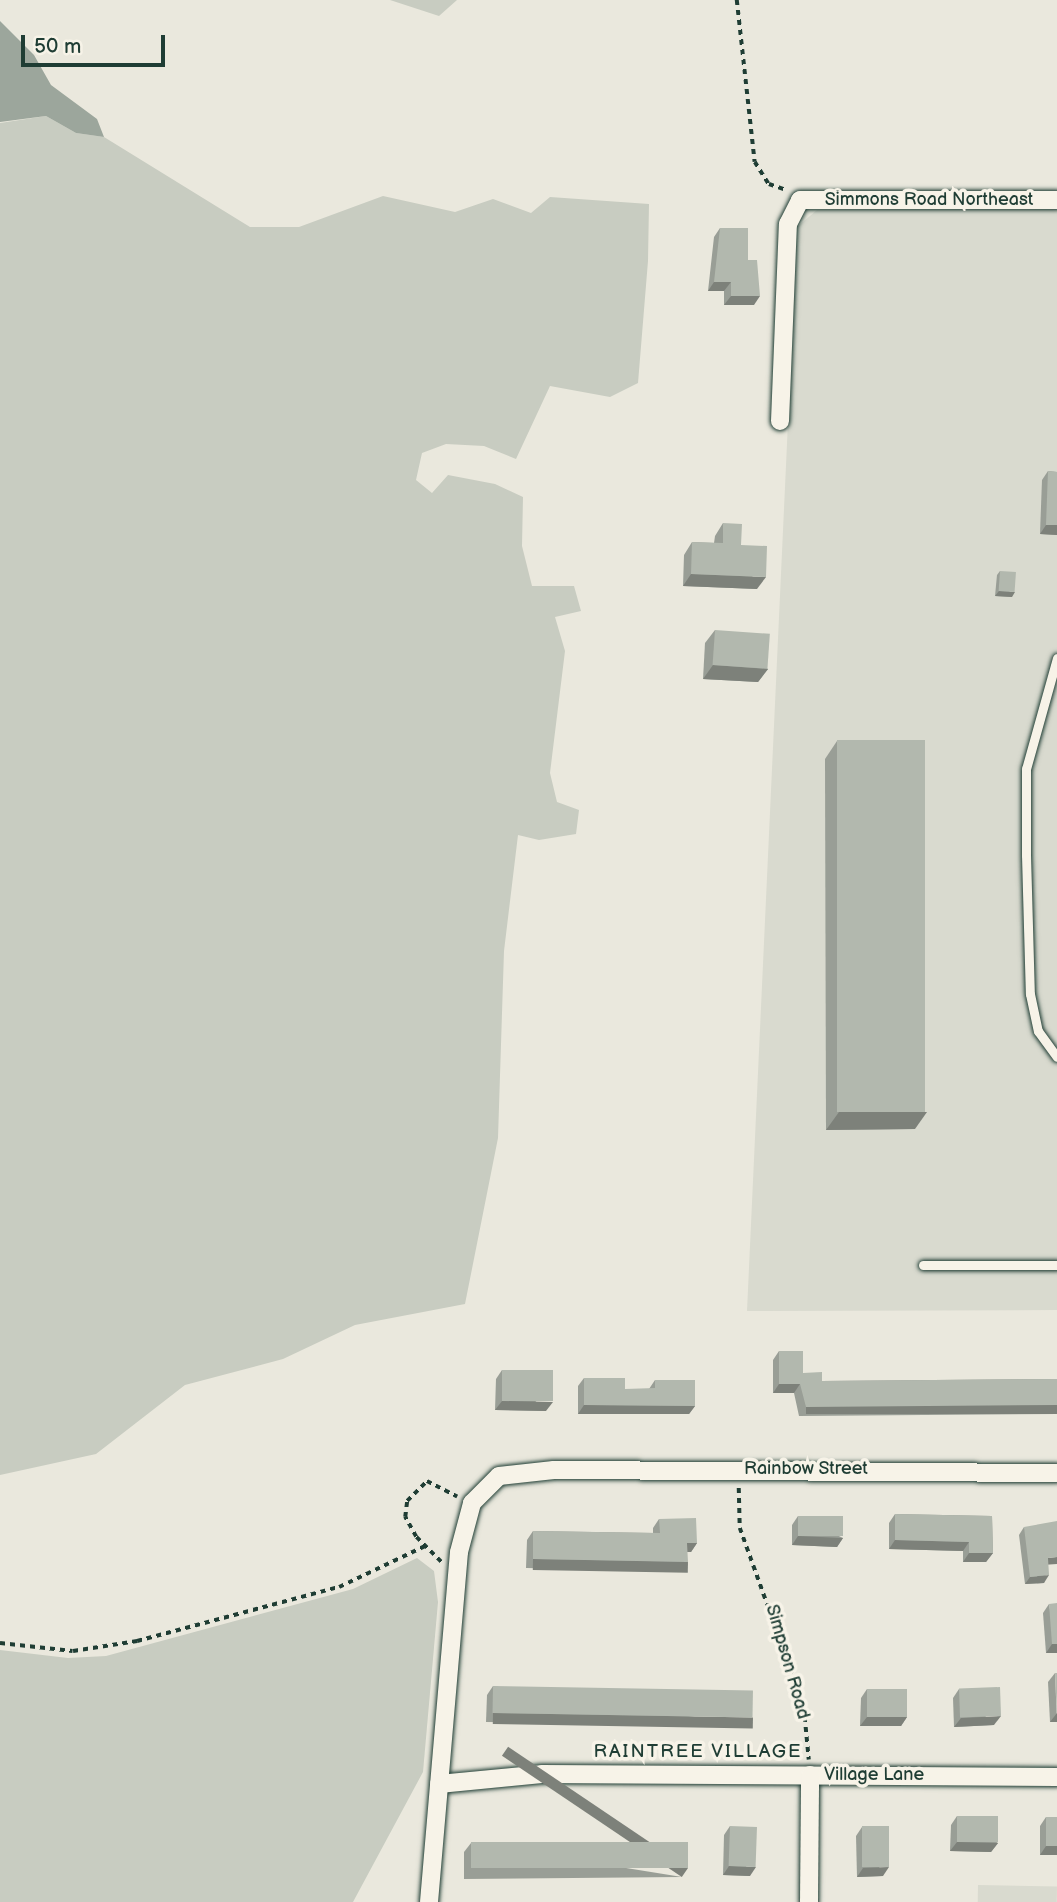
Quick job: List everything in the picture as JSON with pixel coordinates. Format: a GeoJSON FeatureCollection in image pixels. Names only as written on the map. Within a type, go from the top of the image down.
{"type":"FeatureCollection","features":[{"type":"Feature","properties":{"kind":"street","name":"Simmons Road Northeast"},"geometry":{"type":"LineString","coordinates":[[797,195],[1057,200]]}},
{"type":"Feature","properties":{"kind":"street"},"geometry":{"type":"LineString","coordinates":[[780,421],[788,224],[797,195]]}},
{"type":"Feature","properties":{"kind":"street","name":"Rainbow Street"},"geometry":{"type":"LineString","coordinates":[[456,1596],[472,1503],[499,1476],[554,1470],[738,1469],[1057,1473]]}},
{"type":"Feature","properties":{"kind":"street"},"geometry":{"type":"LineString","coordinates":[[429,1902],[456,1596]]}},
{"type":"Feature","properties":{"kind":"street","name":"Village Lane"},"geometry":{"type":"LineString","coordinates":[[439,1784],[542,1774],[1057,1777]]}},
{"type":"Feature","properties":{"kind":"street"},"geometry":{"type":"LineString","coordinates":[[809,1902],[810,1775]]}},
{"type":"Feature","properties":{"kind":"lane"},"geometry":{"type":"LineString","coordinates":[[1057,658],[1026,769],[1026,855],[1030,994],[1038,1031],[1057,1057]]}},
{"type":"Feature","properties":{"kind":"lane"},"geometry":{"type":"LineString","coordinates":[[923,1265],[1057,1265]]}},
{"type":"Feature","properties":{"kind":"path"},"geometry":{"type":"LineString","coordinates":[[737,0],[755,162],[769,184],[797,195]]}},
{"type":"Feature","properties":{"kind":"path","name":"Simpson Road"},"geometry":{"type":"LineString","coordinates":[[738,1469],[740,1528],[804,1707],[810,1775]]}},
{"type":"Feature","properties":{"kind":"path"},"geometry":{"type":"LineString","coordinates":[[456,1596],[444,1565],[425,1546],[405,1517],[414,1487],[427,1481],[444,1485],[462,1506]]}},
{"type":"Feature","properties":{"kind":"path"},"geometry":{"type":"LineString","coordinates":[[0,1643],[73,1651],[137,1641],[339,1587],[425,1546]]}},
{"type":"Feature","properties":{"kind":"shaded area"},"geometry":{"type":"Polygon","coordinates":[[[390,0],[457,0],[439,16],[390,0]]]}},
{"type":"Feature","properties":{"kind":"shaded area"},"geometry":{"type":"Polygon","coordinates":[[[0,21],[34,55],[51,85],[97,119],[104,137],[76,133],[46,116],[0,122],[0,21]]]}},
{"type":"Feature","properties":{"kind":"shaded area"},"geometry":{"type":"Polygon","coordinates":[[[46,116],[76,133],[104,137],[250,227],[299,227],[383,196],[455,212],[493,199],[531,213],[550,197],[649,204],[648,261],[638,383],[610,397],[550,386],[516,459],[484,446],[446,444],[422,453],[416,480],[432,493],[448,475],[495,484],[523,497],[522,546],[532,586],[574,586],[581,611],[555,617],[565,651],[550,773],[557,802],[579,810],[576,834],[539,840],[518,835],[504,951],[498,1138],[465,1304],[355,1325],[283,1359],[185,1385],[96,1454],[0,1475],[0,123],[46,116]]]}},
{"type":"Feature","properties":{"kind":"shaded area"},"geometry":{"type":"Polygon","coordinates":[[[1057,208],[1057,1310],[747,1311],[797,227],[817,210],[1057,208]]]}},
{"type":"Feature","properties":{"kind":"shaded area"},"geometry":{"type":"Polygon","coordinates":[[[417,1558],[434,1571],[438,1602],[423,1772],[353,1902],[0,1902],[0,1650],[68,1658],[106,1656],[353,1589],[417,1558]]]}},
{"type":"Feature","properties":{"kind":"shaded area"},"geometry":{"type":"Polygon","coordinates":[[[978,1885],[1057,1886],[1057,1902],[978,1902],[978,1885]]]}},
{"type":"Feature","properties":{"kind":"building"},"geometry":{"type":"Polygon","coordinates":[[[720,228],[748,228],[748,260],[757,260],[760,296],[731,296],[731,282],[714,282],[720,228]]]}},
{"type":"Feature","properties":{"kind":"building"},"geometry":{"type":"Polygon","coordinates":[[[1048,471],[1057,472],[1057,525],[1046,525],[1048,471]]]}},
{"type":"Feature","properties":{"kind":"building"},"geometry":{"type":"Polygon","coordinates":[[[723,523],[742,524],[741,545],[767,546],[766,577],[691,574],[692,542],[723,543],[723,523]]]}},
{"type":"Feature","properties":{"kind":"building"},"geometry":{"type":"Polygon","coordinates":[[[1000,571],[1016,572],[1015,592],[999,591],[1000,571]]]}},
{"type":"Feature","properties":{"kind":"building"},"geometry":{"type":"Polygon","coordinates":[[[715,630],[770,634],[767,669],[713,665],[715,630]]]}},
{"type":"Feature","properties":{"kind":"building"},"geometry":{"type":"Polygon","coordinates":[[[837,740],[925,740],[925,1112],[837,1112],[837,740]]]}},
{"type":"Feature","properties":{"kind":"building"},"geometry":{"type":"Polygon","coordinates":[[[779,1351],[803,1351],[803,1373],[822,1372],[822,1381],[1057,1379],[1057,1405],[806,1407],[800,1384],[779,1384],[779,1351]]]}},
{"type":"Feature","properties":{"kind":"building"},"geometry":{"type":"Polygon","coordinates":[[[502,1370],[553,1370],[553,1401],[502,1401],[502,1370]]]}},
{"type":"Feature","properties":{"kind":"building"},"geometry":{"type":"Polygon","coordinates":[[[584,1378],[625,1378],[625,1389],[655,1388],[655,1380],[695,1380],[695,1406],[584,1405],[584,1378]]]}},
{"type":"Feature","properties":{"kind":"building"},"geometry":{"type":"Polygon","coordinates":[[[895,1514],[992,1516],[993,1553],[969,1553],[969,1542],[895,1540],[895,1514]]]}},
{"type":"Feature","properties":{"kind":"building"},"geometry":{"type":"Polygon","coordinates":[[[798,1516],[843,1516],[843,1536],[798,1536],[798,1516]]]}},
{"type":"Feature","properties":{"kind":"building"},"geometry":{"type":"Polygon","coordinates":[[[696,1518],[697,1543],[687,1543],[688,1562],[533,1559],[533,1531],[660,1533],[659,1519],[696,1518]]]}},
{"type":"Feature","properties":{"kind":"building"},"geometry":{"type":"Polygon","coordinates":[[[1057,1521],[1057,1557],[1048,1558],[1049,1575],[1030,1577],[1024,1527],[1057,1521]]]}},
{"type":"Feature","properties":{"kind":"building"},"geometry":{"type":"Polygon","coordinates":[[[1057,1603],[1057,1644],[1052,1644],[1049,1604],[1057,1603]]]}},
{"type":"Feature","properties":{"kind":"building"},"geometry":{"type":"Polygon","coordinates":[[[1055,1673],[1057,1673],[1057,1713],[1055,1673]]]}},
{"type":"Feature","properties":{"kind":"building"},"geometry":{"type":"Polygon","coordinates":[[[493,1686],[753,1691],[752,1718],[493,1713],[493,1686]]]}},
{"type":"Feature","properties":{"kind":"building"},"geometry":{"type":"Polygon","coordinates":[[[1000,1687],[1001,1716],[960,1717],[959,1688],[1000,1687]]]}},
{"type":"Feature","properties":{"kind":"building"},"geometry":{"type":"Polygon","coordinates":[[[867,1689],[907,1689],[907,1717],[867,1717],[867,1689]]]}},
{"type":"Feature","properties":{"kind":"building"},"geometry":{"type":"Polygon","coordinates":[[[957,1816],[998,1816],[998,1842],[957,1842],[957,1816]]]}},
{"type":"Feature","properties":{"kind":"building"},"geometry":{"type":"Polygon","coordinates":[[[1046,1817],[1057,1817],[1057,1846],[1046,1846],[1046,1817]]]}},
{"type":"Feature","properties":{"kind":"building"},"geometry":{"type":"Polygon","coordinates":[[[730,1826],[757,1827],[756,1867],[729,1866],[730,1826]]]}},
{"type":"Feature","properties":{"kind":"building"},"geometry":{"type":"Polygon","coordinates":[[[862,1826],[889,1826],[889,1867],[862,1867],[862,1826]]]}},
{"type":"Feature","properties":{"kind":"building"},"geometry":{"type":"Polygon","coordinates":[[[471,1842],[688,1842],[688,1868],[471,1868],[471,1842]]]}},
{"type":"Feature","properties":{"kind":"district","name":"RAINTREE VILLAGE"},"geometry":{"type":"Point","coordinates":[698,1752]}}]}
